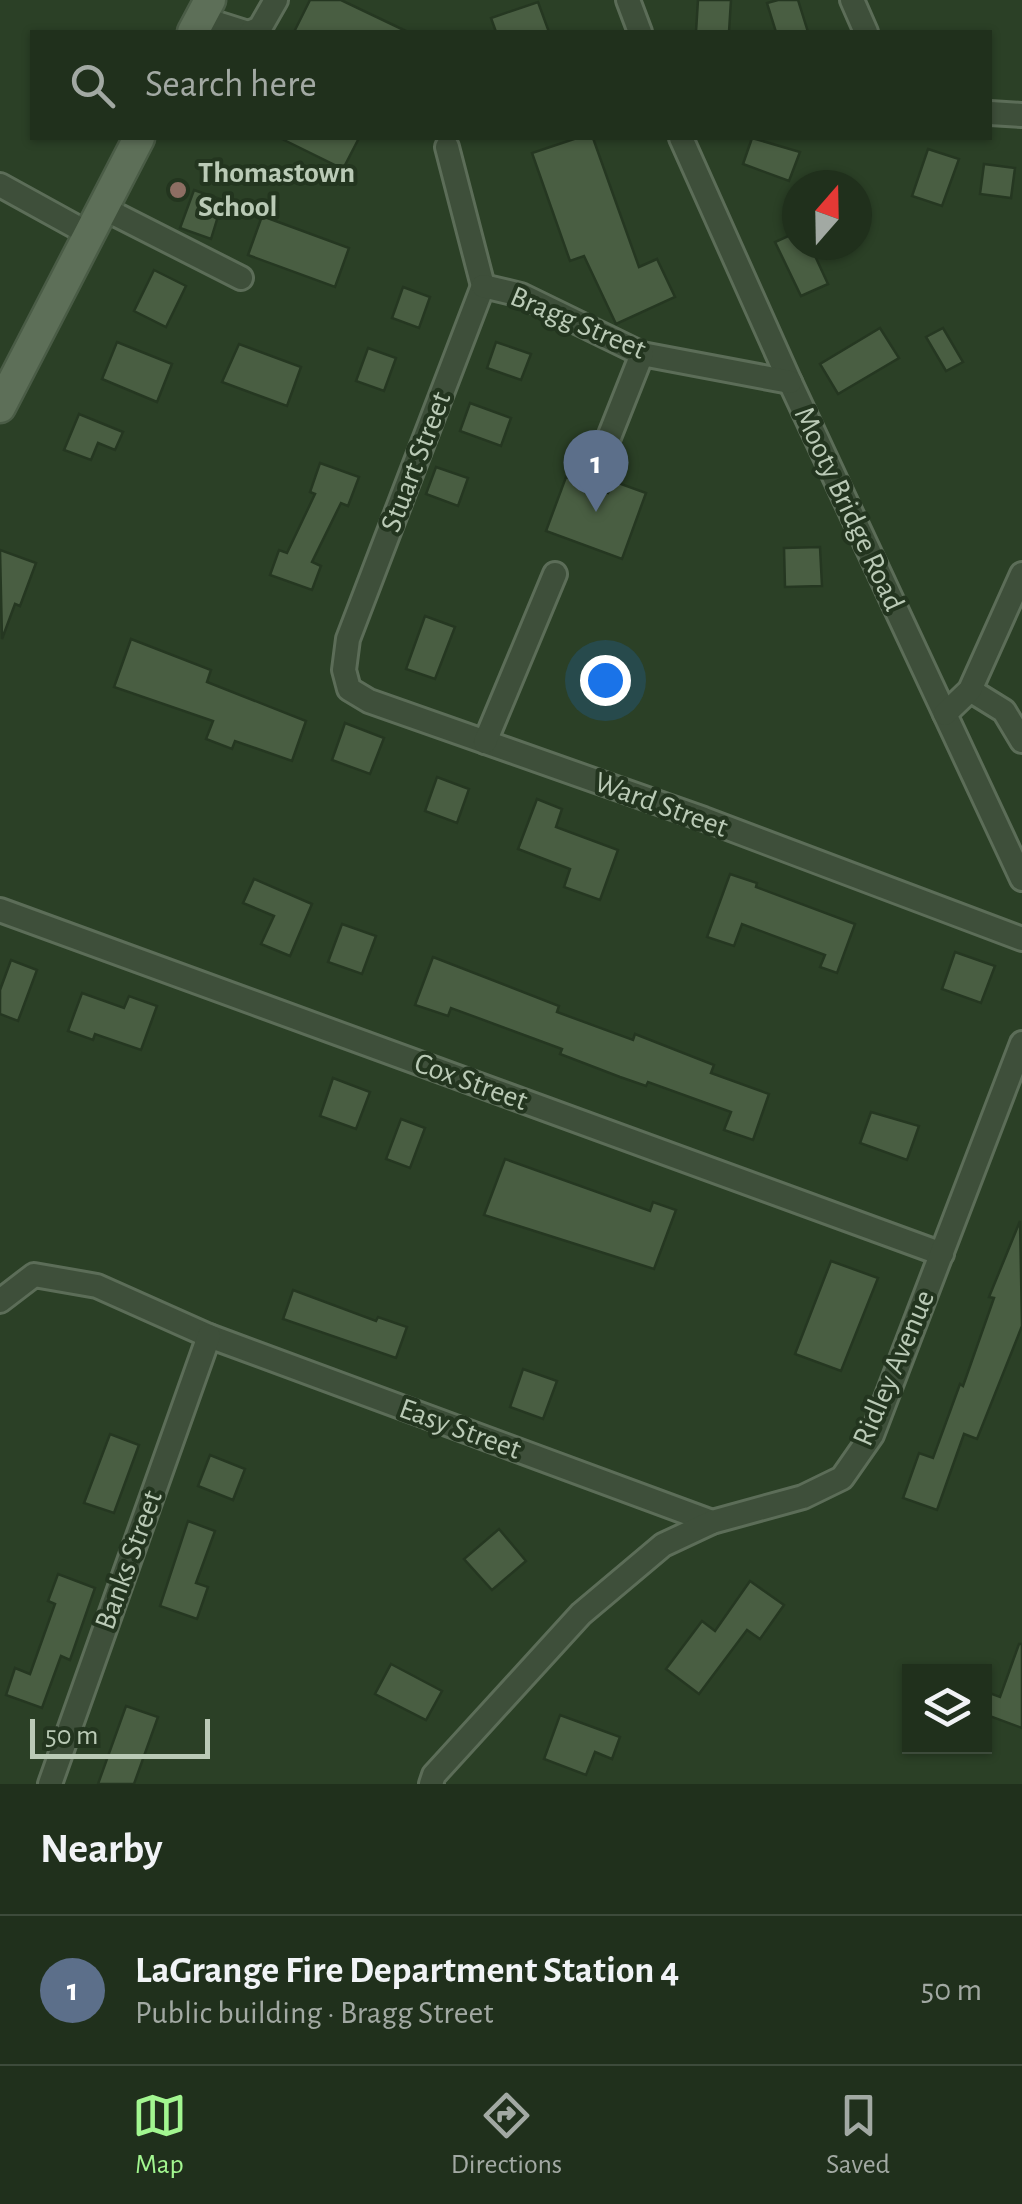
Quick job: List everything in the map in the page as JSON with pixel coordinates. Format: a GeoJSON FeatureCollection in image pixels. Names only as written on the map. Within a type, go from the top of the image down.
{"type":"FeatureCollection","features":[{"type":"Feature","properties":{"kind":"main road"},"geometry":{"type":"LineString","coordinates":[[0,408],[138,140]]}},
{"type":"Feature","properties":{"kind":"street"},"geometry":{"type":"LineString","coordinates":[[254,30],[260,28],[276,0]]}},
{"type":"Feature","properties":{"kind":"street"},"geometry":{"type":"LineString","coordinates":[[628,0],[639,30]]}},
{"type":"Feature","properties":{"kind":"street"},"geometry":{"type":"LineString","coordinates":[[852,0],[865,30]]}},
{"type":"Feature","properties":{"kind":"street"},"geometry":{"type":"LineString","coordinates":[[202,17],[242,30]]}},
{"type":"Feature","properties":{"kind":"street"},"geometry":{"type":"LineString","coordinates":[[992,113],[1022,115]]}},
{"type":"Feature","properties":{"kind":"street","name":"Mooty Bridge Road"},"geometry":{"type":"LineString","coordinates":[[682,140],[1022,879]]}},
{"type":"Feature","properties":{"kind":"street"},"geometry":{"type":"LineString","coordinates":[[446,147],[483,286]]}},
{"type":"Feature","properties":{"kind":"street"},"geometry":{"type":"LineString","coordinates":[[0,185],[240,278]]}},
{"type":"Feature","properties":{"kind":"street","name":"Bragg Street"},"geometry":{"type":"LineString","coordinates":[[483,286],[521,296],[642,354],[790,382]]}},
{"type":"Feature","properties":{"kind":"street","name":"Stuart Street"},"geometry":{"type":"LineString","coordinates":[[348,639],[483,286]]}},
{"type":"Feature","properties":{"kind":"street"},"geometry":{"type":"LineString","coordinates":[[598,465],[642,354]]}},
{"type":"Feature","properties":{"kind":"street"},"geometry":{"type":"LineString","coordinates":[[485,742],[556,574]]}},
{"type":"Feature","properties":{"kind":"street"},"geometry":{"type":"LineString","coordinates":[[945,714],[970,690],[1022,574]]}},
{"type":"Feature","properties":{"kind":"street","name":"Ward Street"},"geometry":{"type":"LineString","coordinates":[[348,639],[344,670],[350,689],[369,702],[704,819],[1022,939]]}},
{"type":"Feature","properties":{"kind":"street"},"geometry":{"type":"LineString","coordinates":[[970,690],[1004,711],[1022,741]]}},
{"type":"Feature","properties":{"kind":"street","name":"Cox Street"},"geometry":{"type":"LineString","coordinates":[[0,910],[942,1254]]}},
{"type":"Feature","properties":{"kind":"street","name":"Ridley Avenue"},"geometry":{"type":"LineString","coordinates":[[430,1784],[580,1614],[663,1546],[712,1522],[803,1497],[842,1478],[872,1435],[1022,1043]]}},
{"type":"Feature","properties":{"kind":"street","name":"Easy Street"},"geometry":{"type":"LineString","coordinates":[[0,1301],[34,1275],[97,1286],[209,1336],[712,1522]]}},
{"type":"Feature","properties":{"kind":"street","name":"Banks Street"},"geometry":{"type":"LineString","coordinates":[[50,1784],[209,1336]]}},
{"type":"Feature","properties":{"kind":"building"},"geometry":{"type":"Polygon","coordinates":[[[310,0],[341,0],[404,30],[295,30],[310,0]]]}},
{"type":"Feature","properties":{"kind":"building"},"geometry":{"type":"Polygon","coordinates":[[[698,0],[731,0],[729,30],[696,30],[698,0]]]}},
{"type":"Feature","properties":{"kind":"building"},"geometry":{"type":"Polygon","coordinates":[[[798,0],[807,30],[775,30],[767,3],[798,0]]]}},
{"type":"Feature","properties":{"kind":"building"},"geometry":{"type":"Polygon","coordinates":[[[538,2],[548,30],[495,30],[491,18],[538,2]]]}},
{"type":"Feature","properties":{"kind":"building"},"geometry":{"type":"Polygon","coordinates":[[[284,140],[358,140],[343,169],[284,140]]]}},
{"type":"Feature","properties":{"kind":"building"},"geometry":{"type":"Polygon","coordinates":[[[571,140],[594,140],[639,267],[657,259],[675,297],[616,324],[584,256],[570,261],[532,153],[571,140]]]}},
{"type":"Feature","properties":{"kind":"building"},"geometry":{"type":"Polygon","coordinates":[[[751,140],[800,152],[793,170],[782,170],[782,178],[743,164],[751,140]]]}},
{"type":"Feature","properties":{"kind":"building"},"geometry":{"type":"Polygon","coordinates":[[[928,149],[959,159],[942,206],[912,196],[928,149]]]}},
{"type":"Feature","properties":{"kind":"building"},"geometry":{"type":"Polygon","coordinates":[[[984,164],[1015,168],[1011,198],[980,194],[984,164]]]}},
{"type":"Feature","properties":{"kind":"building"},"geometry":{"type":"Polygon","coordinates":[[[194,190],[223,200],[211,239],[180,228],[194,190]]]}},
{"type":"Feature","properties":{"kind":"building"},"geometry":{"type":"Polygon","coordinates":[[[262,216],[349,248],[335,287],[248,255],[262,216]]]}},
{"type":"Feature","properties":{"kind":"building"},"geometry":{"type":"Polygon","coordinates":[[[784,260],[817,260],[828,284],[801,296],[784,260]]]}},
{"type":"Feature","properties":{"kind":"building"},"geometry":{"type":"Polygon","coordinates":[[[154,270],[186,286],[166,327],[134,311],[154,270]]]}},
{"type":"Feature","properties":{"kind":"building"},"geometry":{"type":"Polygon","coordinates":[[[403,287],[430,297],[419,328],[392,318],[403,287]]]}},
{"type":"Feature","properties":{"kind":"building"},"geometry":{"type":"Polygon","coordinates":[[[880,328],[899,358],[838,394],[820,364],[880,328]]]}},
{"type":"Feature","properties":{"kind":"building"},"geometry":{"type":"Polygon","coordinates":[[[943,328],[963,362],[946,371],[926,337],[943,328]]]}},
{"type":"Feature","properties":{"kind":"building"},"geometry":{"type":"Polygon","coordinates":[[[117,342],[172,364],[157,402],[102,379],[117,342]]]}},
{"type":"Feature","properties":{"kind":"building"},"geometry":{"type":"Polygon","coordinates":[[[496,342],[531,354],[521,380],[487,368],[496,342]]]}},
{"type":"Feature","properties":{"kind":"building"},"geometry":{"type":"Polygon","coordinates":[[[239,344],[301,367],[287,406],[222,382],[239,344]]]}},
{"type":"Feature","properties":{"kind":"building"},"geometry":{"type":"Polygon","coordinates":[[[368,348],[396,358],[384,391],[356,381],[368,348]]]}},
{"type":"Feature","properties":{"kind":"building"},"geometry":{"type":"Polygon","coordinates":[[[470,403],[511,418],[501,446],[460,431],[470,403]]]}},
{"type":"Feature","properties":{"kind":"building"},"geometry":{"type":"Polygon","coordinates":[[[79,414],[123,432],[115,450],[98,443],[91,460],[64,450],[79,414]]]}},
{"type":"Feature","properties":{"kind":"building"},"geometry":{"type":"Polygon","coordinates":[[[320,463],[359,477],[348,506],[341,503],[312,562],[321,566],[312,590],[270,575],[279,550],[287,553],[315,494],[310,492],[320,463]]]}},
{"type":"Feature","properties":{"kind":"building"},"geometry":{"type":"Polygon","coordinates":[[[436,467],[468,478],[458,506],[426,494],[436,467]]]}},
{"type":"Feature","properties":{"kind":"building"},"geometry":{"type":"Polygon","coordinates":[[[566,477],[608,493],[613,481],[646,493],[622,559],[546,531],[566,477]]]}},
{"type":"Feature","properties":{"kind":"building"},"geometry":{"type":"Polygon","coordinates":[[[820,547],[822,586],[785,587],[784,548],[820,547]]]}},
{"type":"Feature","properties":{"kind":"building"},"geometry":{"type":"Polygon","coordinates":[[[0,550],[36,563],[2,639],[0,550]]]}},
{"type":"Feature","properties":{"kind":"building"},"geometry":{"type":"Polygon","coordinates":[[[425,616],[455,627],[435,679],[406,669],[425,616]]]}},
{"type":"Feature","properties":{"kind":"building"},"geometry":{"type":"Polygon","coordinates":[[[131,639],[211,670],[207,682],[306,721],[292,761],[235,741],[232,749],[206,739],[213,721],[114,687],[131,639]]]}},
{"type":"Feature","properties":{"kind":"building"},"geometry":{"type":"Polygon","coordinates":[[[345,723],[384,738],[370,774],[332,760],[345,723]]]}},
{"type":"Feature","properties":{"kind":"building"},"geometry":{"type":"Polygon","coordinates":[[[437,777],[469,789],[457,823],[425,811],[437,777]]]}},
{"type":"Feature","properties":{"kind":"building"},"geometry":{"type":"Polygon","coordinates":[[[537,799],[562,809],[556,827],[618,850],[600,900],[564,887],[570,869],[518,849],[537,799]]]}},
{"type":"Feature","properties":{"kind":"building"},"geometry":{"type":"Polygon","coordinates":[[[730,874],[855,924],[837,973],[820,967],[825,955],[742,924],[734,946],[707,937],[730,874]]]}},
{"type":"Feature","properties":{"kind":"building"},"geometry":{"type":"Polygon","coordinates":[[[254,879],[312,904],[290,956],[261,944],[274,916],[243,903],[254,879]]]}},
{"type":"Feature","properties":{"kind":"building"},"geometry":{"type":"Polygon","coordinates":[[[342,924],[376,936],[362,974],[328,962],[342,924]]]}},
{"type":"Feature","properties":{"kind":"building"},"geometry":{"type":"Polygon","coordinates":[[[955,952],[995,966],[981,1003],[942,989],[955,952]]]}},
{"type":"Feature","properties":{"kind":"building"},"geometry":{"type":"Polygon","coordinates":[[[433,957],[559,1006],[557,1012],[633,1040],[635,1034],[714,1065],[711,1073],[769,1094],[753,1140],[724,1130],[731,1112],[648,1082],[646,1086],[620,1077],[560,1054],[562,1049],[451,1008],[448,1016],[415,1005],[433,957]]]}},
{"type":"Feature","properties":{"kind":"building"},"geometry":{"type":"Polygon","coordinates":[[[11,960],[37,970],[18,1021],[0,1014],[0,990],[11,960]]]}},
{"type":"Feature","properties":{"kind":"building"},"geometry":{"type":"Polygon","coordinates":[[[82,993],[124,1008],[129,996],[157,1006],[141,1050],[95,1034],[93,1040],[68,1031],[82,993]]]}},
{"type":"Feature","properties":{"kind":"building"},"geometry":{"type":"Polygon","coordinates":[[[333,1078],[370,1092],[356,1129],[320,1116],[333,1078]]]}},
{"type":"Feature","properties":{"kind":"building"},"geometry":{"type":"Polygon","coordinates":[[[871,1112],[919,1126],[907,1160],[860,1143],[871,1112]]]}},
{"type":"Feature","properties":{"kind":"building"},"geometry":{"type":"Polygon","coordinates":[[[401,1119],[425,1128],[410,1168],[386,1159],[401,1119]]]}},
{"type":"Feature","properties":{"kind":"building"},"geometry":{"type":"Polygon","coordinates":[[[505,1159],[650,1211],[653,1202],[676,1210],[654,1269],[484,1215],[505,1159]]]}},
{"type":"Feature","properties":{"kind":"building"},"geometry":{"type":"Polygon","coordinates":[[[1020,1221],[1022,1326],[977,1439],[964,1434],[937,1510],[903,1498],[919,1453],[933,1458],[960,1384],[963,1386],[994,1298],[989,1297],[1020,1221]]]}},
{"type":"Feature","properties":{"kind":"building"},"geometry":{"type":"Polygon","coordinates":[[[831,1261],[878,1278],[841,1371],[795,1354],[831,1261]]]}},
{"type":"Feature","properties":{"kind":"building"},"geometry":{"type":"Polygon","coordinates":[[[293,1290],[376,1321],[378,1317],[407,1327],[396,1358],[283,1319],[293,1290]]]}},
{"type":"Feature","properties":{"kind":"building"},"geometry":{"type":"Polygon","coordinates":[[[523,1369],[557,1381],[543,1419],[510,1407],[523,1369]]]}},
{"type":"Feature","properties":{"kind":"building"},"geometry":{"type":"Polygon","coordinates":[[[110,1434],[139,1445],[114,1513],[84,1503],[110,1434]]]}},
{"type":"Feature","properties":{"kind":"building"},"geometry":{"type":"Polygon","coordinates":[[[210,1455],[245,1469],[233,1500],[198,1486],[210,1455]]]}},
{"type":"Feature","properties":{"kind":"building"},"geometry":{"type":"Polygon","coordinates":[[[188,1521],[215,1531],[196,1583],[208,1587],[197,1619],[160,1606],[188,1521]]]}},
{"type":"Feature","properties":{"kind":"building"},"geometry":{"type":"Polygon","coordinates":[[[499,1529],[526,1561],[492,1590],[464,1559],[499,1529]]]}},
{"type":"Feature","properties":{"kind":"building"},"geometry":{"type":"Polygon","coordinates":[[[58,1574],[95,1588],[70,1660],[61,1656],[42,1708],[6,1695],[15,1668],[30,1674],[55,1604],[48,1601],[58,1574]]]}},
{"type":"Feature","properties":{"kind":"building"},"geometry":{"type":"Polygon","coordinates":[[[750,1581],[784,1605],[760,1639],[747,1630],[699,1694],[666,1669],[702,1621],[715,1631],[750,1581]]]}},
{"type":"Feature","properties":{"kind":"building"},"geometry":{"type":"Polygon","coordinates":[[[1022,1644],[1022,1728],[992,1717],[992,1694],[1000,1697],[1022,1644]]]}},
{"type":"Feature","properties":{"kind":"building"},"geometry":{"type":"Polygon","coordinates":[[[391,1664],[442,1691],[426,1720],[375,1694],[391,1664]]]}},
{"type":"Feature","properties":{"kind":"building"},"geometry":{"type":"Polygon","coordinates":[[[126,1706],[158,1717],[134,1784],[98,1784],[126,1706]]]}},
{"type":"Feature","properties":{"kind":"building"},"geometry":{"type":"Polygon","coordinates":[[[560,1715],[620,1737],[612,1759],[595,1752],[586,1775],[544,1759],[560,1715]]]}},
{"type":"Feature","properties":{"kind":"place","name":"Thomastown School"},"geometry":{"type":"Point","coordinates":[178,190]}},
{"type":"Feature","properties":{"kind":"place","name":"LaGrange Fire Department Station 4"},"geometry":{"type":"Point","coordinates":[596,512]}}]}
